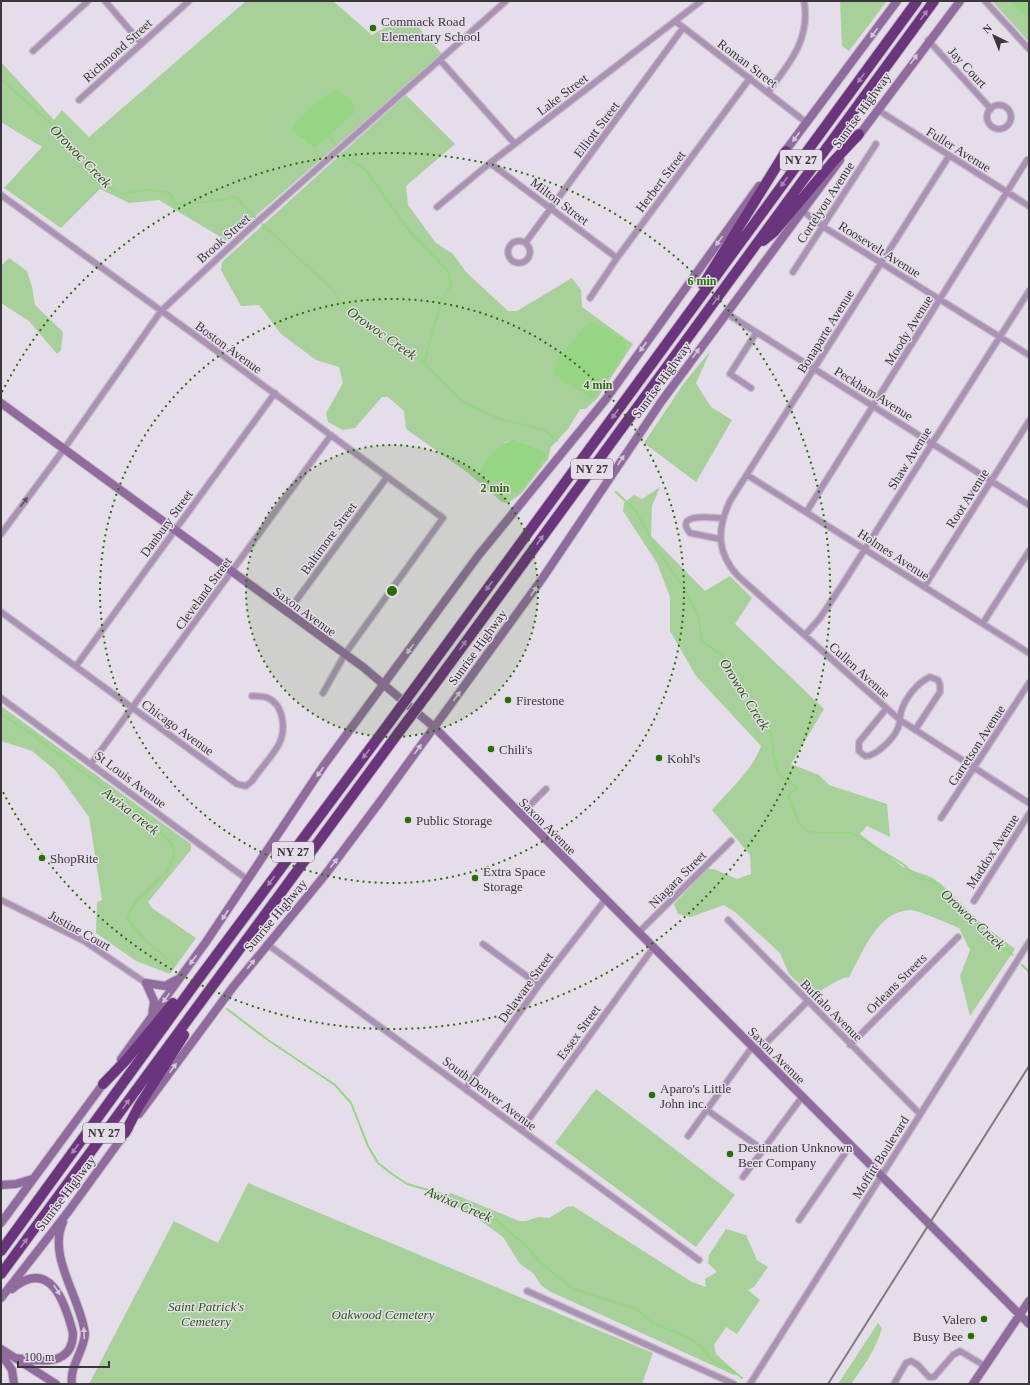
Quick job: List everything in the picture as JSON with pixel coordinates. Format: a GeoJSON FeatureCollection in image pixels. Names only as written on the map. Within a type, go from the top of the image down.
{"type":"FeatureCollection","features":[{"type":"Feature","properties":{"kind":"highway","name":"Sunrise Highway"},"geometry":{"type":"LineString","coordinates":[[1,1251],[197,981],[389,723],[917,1]]}},
{"type":"Feature","properties":{"kind":"highway","name":"Sunrise Highway"},"geometry":{"type":"LineString","coordinates":[[1,1274],[432,688],[934,1]]}},
{"type":"Feature","properties":{"kind":"highway"},"geometry":{"type":"LineString","coordinates":[[752,250],[774,232],[832,163],[859,134]]}},
{"type":"Feature","properties":{"kind":"highway"},"geometry":{"type":"LineString","coordinates":[[684,320],[709,274],[786,151]]}},
{"type":"Feature","properties":{"kind":"highway"},"geometry":{"type":"LineString","coordinates":[[103,1084],[127,1059],[179,996],[197,981]]}},
{"type":"Feature","properties":{"kind":"highway"},"geometry":{"type":"LineString","coordinates":[[125,1133],[139,1106],[184,1036],[208,992]]}},
{"type":"Feature","properties":{"kind":"main road"},"geometry":{"type":"LineString","coordinates":[[1,1223],[180,978],[248,880],[306,791],[384,684],[481,552],[600,407],[897,1]]}},
{"type":"Feature","properties":{"kind":"main road","name":"Sunrise Highway"},"geometry":{"type":"LineString","coordinates":[[1,1298],[68,1212],[223,1000],[335,862],[539,584],[648,420],[878,110],[928,40],[960,1]]}},
{"type":"Feature","properties":{"kind":"main road","name":"Saxon Avenue"},"geometry":{"type":"LineString","coordinates":[[1,403],[345,654],[384,684],[434,727],[604,900],[1029,1324]]}},
{"type":"Feature","properties":{"kind":"main road"},"geometry":{"type":"LineString","coordinates":[[146,983],[165,986],[180,978]]}},
{"type":"Feature","properties":{"kind":"main road"},"geometry":{"type":"LineString","coordinates":[[146,983],[152,993],[154,1001],[151,1018]]}},
{"type":"Feature","properties":{"kind":"main road"},"geometry":{"type":"LineString","coordinates":[[1,1185],[16,1184],[33,1179]]}},
{"type":"Feature","properties":{"kind":"main road"},"geometry":{"type":"LineString","coordinates":[[68,1212],[60,1230],[59,1249],[85,1334],[83,1346],[72,1375],[72,1384]]}},
{"type":"Feature","properties":{"kind":"main road"},"geometry":{"type":"LineString","coordinates":[[1,1298],[17,1284],[29,1278],[47,1280],[59,1292],[73,1332],[68,1349],[57,1359],[46,1362],[15,1358]]}},
{"type":"Feature","properties":{"kind":"main road"},"geometry":{"type":"LineString","coordinates":[[973,1384],[1029,1301]]}},
{"type":"Feature","properties":{"kind":"main road"},"geometry":{"type":"LineString","coordinates":[[1,1349],[56,1384]]}},
{"type":"Feature","properties":{"kind":"main road"},"geometry":{"type":"LineString","coordinates":[[1,1354],[12,1370],[14,1384]]}},
{"type":"Feature","properties":{"kind":"street"},"geometry":{"type":"LineString","coordinates":[[33,50],[88,1]]}},
{"type":"Feature","properties":{"kind":"street"},"geometry":{"type":"LineString","coordinates":[[105,1],[142,43]]}},
{"type":"Feature","properties":{"kind":"street","name":"Richmond Street"},"geometry":{"type":"LineString","coordinates":[[79,100],[189,1]]}},
{"type":"Feature","properties":{"kind":"street","name":"Brook Street"},"geometry":{"type":"LineString","coordinates":[[1,534],[64,449],[162,311],[248,230],[506,1]]}},
{"type":"Feature","properties":{"kind":"street","name":"Lake Street"},"geometry":{"type":"LineString","coordinates":[[437,207],[490,163],[701,1]]}},
{"type":"Feature","properties":{"kind":"street"},"geometry":{"type":"LineString","coordinates":[[768,92],[793,59],[802,41],[806,21],[804,1]]}},
{"type":"Feature","properties":{"kind":"street"},"geometry":{"type":"LineString","coordinates":[[985,1],[1029,49]]}},
{"type":"Feature","properties":{"kind":"street","name":"Roman Street"},"geometry":{"type":"LineString","coordinates":[[675,21],[807,123]]}},
{"type":"Feature","properties":{"kind":"street","name":"Elliott Street"},"geometry":{"type":"LineString","coordinates":[[526,242],[683,28]]}},
{"type":"Feature","properties":{"kind":"street","name":"Jay Court"},"geometry":{"type":"LineString","coordinates":[[928,40],[991,109]]}},
{"type":"Feature","properties":{"kind":"street"},"geometry":{"type":"LineString","coordinates":[[440,60],[515,144]]}},
{"type":"Feature","properties":{"kind":"street","name":"Herbert Street"},"geometry":{"type":"LineString","coordinates":[[590,298],[617,258],[750,78]]}},
{"type":"Feature","properties":{"kind":"street"},"geometry":{"type":"LineString","coordinates":[[1000,105],[1009,109],[1011,118],[1007,126],[998,129],[990,125],[987,116],[991,109],[1000,105]]}},
{"type":"Feature","properties":{"kind":"street","name":"Fuller Avenue"},"geometry":{"type":"LineString","coordinates":[[878,110],[948,156],[1029,206]]}},
{"type":"Feature","properties":{"kind":"street","name":"Cortelyou Avenue"},"geometry":{"type":"LineString","coordinates":[[793,272],[876,144]]}},
{"type":"Feature","properties":{"kind":"street","name":"Bonaparte Avenue"},"geometry":{"type":"LineString","coordinates":[[722,518],[747,474],[882,263],[948,156]]}},
{"type":"Feature","properties":{"kind":"street","name":"Moody Avenue"},"geometry":{"type":"LineString","coordinates":[[806,511],[1027,160]]}},
{"type":"Feature","properties":{"kind":"street","name":"Milton Street"},"geometry":{"type":"LineString","coordinates":[[490,163],[617,258]]}},
{"type":"Feature","properties":{"kind":"street","name":"Boston Avenue"},"geometry":{"type":"LineString","coordinates":[[1,195],[275,393],[443,518],[345,654]]}},
{"type":"Feature","properties":{"kind":"street","name":"Roosevelt Avenue"},"geometry":{"type":"LineString","coordinates":[[803,211],[822,226],[1029,355]]}},
{"type":"Feature","properties":{"kind":"street"},"geometry":{"type":"LineString","coordinates":[[519,240],[526,242],[530,248],[530,255],[526,261],[519,263],[512,261],[508,255],[508,248],[512,242],[519,240]]}},
{"type":"Feature","properties":{"kind":"street","name":"Shaw Avenue"},"geometry":{"type":"LineString","coordinates":[[805,635],[820,618],[865,549],[1029,291]]}},
{"type":"Feature","properties":{"kind":"street","name":"Peckham Avenue"},"geometry":{"type":"LineString","coordinates":[[726,313],[874,405],[1029,505]]}},
{"type":"Feature","properties":{"kind":"street"},"geometry":{"type":"LineString","coordinates":[[751,388],[730,374],[756,333]]}},
{"type":"Feature","properties":{"kind":"street","name":"Danbury Street"},"geometry":{"type":"LineString","coordinates":[[76,666],[275,393]]}},
{"type":"Feature","properties":{"kind":"street","name":"Root Avenue"},"geometry":{"type":"LineString","coordinates":[[924,587],[1029,421]]}},
{"type":"Feature","properties":{"kind":"street","name":"Cleveland Street"},"geometry":{"type":"LineString","coordinates":[[92,764],[331,435]]}},
{"type":"Feature","properties":{"kind":"street","name":"Holmes Avenue"},"geometry":{"type":"LineString","coordinates":[[747,474],[1029,653]]}},
{"type":"Feature","properties":{"kind":"street","name":"Baltimore Street"},"geometry":{"type":"LineString","coordinates":[[287,613],[387,477]]}},
{"type":"Feature","properties":{"kind":"street"},"geometry":{"type":"LineString","coordinates":[[720,539],[690,533],[686,528],[686,525],[690,518],[722,518]]}},
{"type":"Feature","properties":{"kind":"street","name":"Cullen Avenue"},"geometry":{"type":"LineString","coordinates":[[722,518],[720,539],[723,555],[729,567],[900,720],[1029,802]]}},
{"type":"Feature","properties":{"kind":"street"},"geometry":{"type":"LineString","coordinates":[[983,623],[1029,551]]}},
{"type":"Feature","properties":{"kind":"street","name":"Chicago Avenue"},"geometry":{"type":"LineString","coordinates":[[1,612],[237,784],[246,786],[252,781],[279,743],[284,726],[281,713],[276,703],[267,698],[252,696]]}},
{"type":"Feature","properties":{"kind":"street"},"geometry":{"type":"LineString","coordinates":[[323,693],[345,654]]}},
{"type":"Feature","properties":{"kind":"street"},"geometry":{"type":"LineString","coordinates":[[886,709],[859,742],[859,751],[865,756],[875,754],[897,730],[906,701],[912,692],[925,679],[934,678],[938,680],[940,692],[916,730]]}},
{"type":"Feature","properties":{"kind":"street","name":"Garretson Avenue"},"geometry":{"type":"LineString","coordinates":[[940,818],[975,768],[1029,683]]}},
{"type":"Feature","properties":{"kind":"street","name":"St Louis Avenue"},"geometry":{"type":"LineString","coordinates":[[1,698],[248,880]]}},
{"type":"Feature","properties":{"kind":"street"},"geometry":{"type":"LineString","coordinates":[[520,815],[546,789]]}},
{"type":"Feature","properties":{"kind":"street","name":"Maddox Avenue"},"geometry":{"type":"LineString","coordinates":[[974,901],[1029,814]]}},
{"type":"Feature","properties":{"kind":"street","name":"Niagara Street"},"geometry":{"type":"LineString","coordinates":[[638,933],[731,841]]}},
{"type":"Feature","properties":{"kind":"street","name":"Justine Court"},"geometry":{"type":"LineString","coordinates":[[1,900],[84,941],[146,983]]}},
{"type":"Feature","properties":{"kind":"street","name":"Delaware Street"},"geometry":{"type":"LineString","coordinates":[[466,1088],[539,985],[604,900]]}},
{"type":"Feature","properties":{"kind":"street","name":"Buffalo Avenue"},"geometry":{"type":"LineString","coordinates":[[728,920],[920,1114]]}},
{"type":"Feature","properties":{"kind":"street","name":"Orleans Streets"},"geometry":{"type":"LineString","coordinates":[[850,1044],[958,937]]}},
{"type":"Feature","properties":{"kind":"street","name":"Moffitt Boulevard"},"geometry":{"type":"LineString","coordinates":[[750,1384],[1029,942]]}},
{"type":"Feature","properties":{"kind":"street","name":"South Denver Avenue"},"geometry":{"type":"LineString","coordinates":[[267,944],[466,1088],[699,1260]]}},
{"type":"Feature","properties":{"kind":"street"},"geometry":{"type":"LineString","coordinates":[[483,944],[539,985]]}},
{"type":"Feature","properties":{"kind":"street","name":"Essex Street"},"geometry":{"type":"LineString","coordinates":[[522,1130],[653,948]]}},
{"type":"Feature","properties":{"kind":"street"},"geometry":{"type":"LineString","coordinates":[[688,1136],[754,1050],[808,1001]]}},
{"type":"Feature","properties":{"kind":"street"},"geometry":{"type":"LineString","coordinates":[[743,1177],[802,1097]]}},
{"type":"Feature","properties":{"kind":"street"},"geometry":{"type":"LineString","coordinates":[[707,1110],[763,1150]]}},
{"type":"Feature","properties":{"kind":"street"},"geometry":{"type":"LineString","coordinates":[[799,1220],[850,1146]]}},
{"type":"Feature","properties":{"kind":"street"},"geometry":{"type":"LineString","coordinates":[[527,1291],[734,1384]]}},
{"type":"Feature","properties":{"kind":"street"},"geometry":{"type":"LineString","coordinates":[[894,1384],[906,1363],[911,1361],[918,1365],[929,1377],[934,1377],[953,1355],[960,1351],[985,1366]]}},
{"type":"Feature","properties":{"kind":"green space"},"geometry":{"type":"Polygon","coordinates":[[[246,1],[333,1],[372,35],[389,25],[413,21],[442,54],[227,241],[159,200],[129,203],[100,189],[61,228],[4,188],[42,147],[1,122],[1,62],[54,120],[62,110],[89,137],[246,1]],[[308,111],[290,130],[314,149],[308,111]]]}},
{"type":"Feature","properties":{"kind":"green space"},"geometry":{"type":"Polygon","coordinates":[[[840,1],[887,1],[849,51],[842,46],[840,1]]]}},
{"type":"Feature","properties":{"kind":"green space"},"geometry":{"type":"Polygon","coordinates":[[[992,1],[1029,1],[1029,42],[992,1]]]}},
{"type":"Feature","properties":{"kind":"green space"},"geometry":{"type":"Polygon","coordinates":[[[406,95],[455,144],[406,186],[408,205],[436,243],[453,254],[466,272],[508,311],[517,311],[572,278],[581,290],[582,307],[633,344],[597,399],[585,409],[580,409],[568,429],[551,447],[548,459],[521,494],[508,503],[502,502],[468,473],[406,429],[404,411],[388,397],[382,397],[355,428],[343,430],[328,422],[326,413],[343,383],[339,367],[316,360],[281,334],[259,305],[241,306],[221,270],[222,262],[406,95]],[[514,439],[504,443],[542,450],[514,439]]]}},
{"type":"Feature","properties":{"kind":"green space"},"geometry":{"type":"Polygon","coordinates":[[[9,258],[27,271],[32,287],[35,305],[63,332],[61,350],[57,354],[29,321],[1,303],[1,266],[9,258]]]}},
{"type":"Feature","properties":{"kind":"green space"},"geometry":{"type":"Polygon","coordinates":[[[711,350],[696,383],[711,407],[732,420],[696,482],[644,443],[684,383],[711,350]]]}},
{"type":"Feature","properties":{"kind":"green space"},"geometry":{"type":"Polygon","coordinates":[[[660,487],[652,506],[651,536],[705,591],[730,576],[752,598],[735,624],[824,709],[791,764],[819,775],[829,785],[887,804],[890,837],[867,826],[860,834],[903,867],[931,877],[941,884],[983,925],[1015,949],[970,1016],[960,976],[970,950],[959,928],[920,912],[910,910],[898,912],[880,925],[872,935],[849,977],[836,982],[815,994],[805,989],[789,974],[780,953],[735,912],[724,905],[691,917],[678,914],[674,904],[707,869],[714,869],[737,879],[751,874],[750,855],[712,810],[740,780],[752,764],[761,746],[696,676],[670,631],[670,597],[657,563],[623,511],[624,503],[634,495],[642,499],[660,487]]]}},
{"type":"Feature","properties":{"kind":"green space"},"geometry":{"type":"Polygon","coordinates":[[[1,706],[191,844],[191,850],[148,902],[152,908],[196,938],[170,974],[136,961],[96,933],[97,902],[102,900],[89,817],[55,770],[32,751],[1,741],[1,706]]]}},
{"type":"Feature","properties":{"kind":"green space"},"geometry":{"type":"Polygon","coordinates":[[[596,1089],[735,1195],[696,1247],[555,1143],[596,1089]]]}},
{"type":"Feature","properties":{"kind":"green space"},"geometry":{"type":"Polygon","coordinates":[[[248,1183],[653,1353],[642,1384],[89,1384],[174,1221],[218,1243],[248,1183]]]}},
{"type":"Feature","properties":{"kind":"green space"},"geometry":{"type":"Polygon","coordinates":[[[451,1193],[519,1221],[526,1221],[538,1217],[549,1218],[567,1207],[573,1206],[692,1282],[706,1287],[705,1279],[717,1272],[708,1263],[709,1255],[726,1229],[746,1235],[757,1260],[768,1267],[754,1287],[748,1290],[760,1300],[737,1334],[726,1327],[714,1345],[716,1354],[738,1374],[734,1375],[549,1291],[541,1285],[533,1273],[520,1264],[503,1237],[467,1211],[448,1203],[444,1198],[451,1193]]]}},
{"type":"Feature","properties":{"kind":"green space"},"geometry":{"type":"Polygon","coordinates":[[[878,1323],[882,1328],[873,1350],[865,1364],[851,1384],[838,1384],[878,1323]]]}},
{"type":"Feature","properties":{"kind":"shaded area"},"geometry":{"type":"Polygon","coordinates":[[[1009,1],[1029,1],[1029,19],[1009,1]]]}},
{"type":"Feature","properties":{"kind":"shaded area"},"geometry":{"type":"Polygon","coordinates":[[[338,90],[354,104],[355,112],[314,149],[290,130],[318,101],[338,90]]]}},
{"type":"Feature","properties":{"kind":"shaded area"},"geometry":{"type":"Polygon","coordinates":[[[591,323],[602,326],[611,331],[627,345],[625,352],[597,395],[592,399],[563,381],[554,373],[557,361],[586,324],[591,323]]]}},
{"type":"Feature","properties":{"kind":"shaded area"},"geometry":{"type":"Polygon","coordinates":[[[514,439],[542,450],[546,456],[526,485],[517,493],[481,475],[480,469],[495,451],[514,439]]]}},
{"type":"Feature","properties":{"kind":"waterway","name":"Orowoc Creek"},"geometry":{"type":"LineString","coordinates":[[1,79],[57,129],[112,189],[121,194],[146,190],[169,192],[176,204],[208,202],[236,197],[255,217]]}},
{"type":"Feature","properties":{"kind":"waterway"},"geometry":{"type":"LineString","coordinates":[[329,136],[336,145]]}},
{"type":"Feature","properties":{"kind":"waterway"},"geometry":{"type":"LineString","coordinates":[[342,153],[345,157],[364,168],[410,232],[449,272],[451,285],[441,301],[424,363]]}},
{"type":"Feature","properties":{"kind":"waterway","name":"Orowoc Creek"},"geometry":{"type":"LineString","coordinates":[[262,224],[332,289],[344,306],[369,325],[411,350],[463,402],[500,419],[545,430],[557,441]]}},
{"type":"Feature","properties":{"kind":"waterway","name":"Orowoc Creek"},"geometry":{"type":"LineString","coordinates":[[616,492],[636,511],[655,546],[685,590],[699,616],[701,640],[724,657],[729,668],[743,685],[772,736],[773,752],[778,773],[797,788],[788,796],[799,823],[808,831],[817,833],[852,833],[903,864],[916,877],[934,882],[995,942],[1013,955]]}},
{"type":"Feature","properties":{"kind":"waterway","name":"Awixa creek"},"geometry":{"type":"LineString","coordinates":[[1,714],[26,730],[147,819],[174,847],[173,858],[168,868],[162,877],[137,901],[131,909],[127,919],[145,940],[173,963]]}},
{"type":"Feature","properties":{"kind":"waterway","name":"Orowoc Creek"},"geometry":{"type":"LineString","coordinates":[[1022,965],[1029,972]]}},
{"type":"Feature","properties":{"kind":"waterway","name":"Awixa Creek"},"geometry":{"type":"LineString","coordinates":[[227,1009],[268,1040],[335,1085],[351,1103],[368,1146],[378,1163],[392,1174],[407,1184],[439,1193],[495,1219],[526,1246],[541,1263],[573,1289],[637,1309],[653,1323],[689,1338],[701,1347],[714,1362],[731,1369],[742,1378]]}},
{"type":"Feature","properties":{"kind":"railway"},"geometry":{"type":"LineString","coordinates":[[828,1384],[1029,1066]]}},
{"type":"Feature","properties":{"kind":"place","name":"Commack Road Elementary School"},"geometry":{"type":"Point","coordinates":[373,28]}},
{"type":"Feature","properties":{"kind":"place","name":"Firestone"},"geometry":{"type":"Point","coordinates":[508,700]}},
{"type":"Feature","properties":{"kind":"place","name":"Chili's"},"geometry":{"type":"Point","coordinates":[491,749]}},
{"type":"Feature","properties":{"kind":"place","name":"Kohl's"},"geometry":{"type":"Point","coordinates":[659,758]}},
{"type":"Feature","properties":{"kind":"place","name":"Public Storage"},"geometry":{"type":"Point","coordinates":[408,820]}},
{"type":"Feature","properties":{"kind":"place","name":"ShopRite"},"geometry":{"type":"Point","coordinates":[42,858]}},
{"type":"Feature","properties":{"kind":"place","name":"Extra Space Storage"},"geometry":{"type":"Point","coordinates":[475,878]}},
{"type":"Feature","properties":{"kind":"place","name":"Aparo's Little John inc."},"geometry":{"type":"Point","coordinates":[652,1095]}},
{"type":"Feature","properties":{"kind":"place","name":"Destination Unknown Beer Company"},"geometry":{"type":"Point","coordinates":[730,1154]}},
{"type":"Feature","properties":{"kind":"place","name":"Valero"},"geometry":{"type":"Point","coordinates":[984,1319]}},
{"type":"Feature","properties":{"kind":"place","name":"Busy Bee"},"geometry":{"type":"Point","coordinates":[971,1336]}},
{"type":"Feature","properties":{"kind":"park label","name":"Saint Patrick's Cemetery"},"geometry":{"type":"Point","coordinates":[206,1314]}},
{"type":"Feature","properties":{"kind":"park label","name":"Oakwood Cemetery"},"geometry":{"type":"Point","coordinates":[383,1314]}}]}
